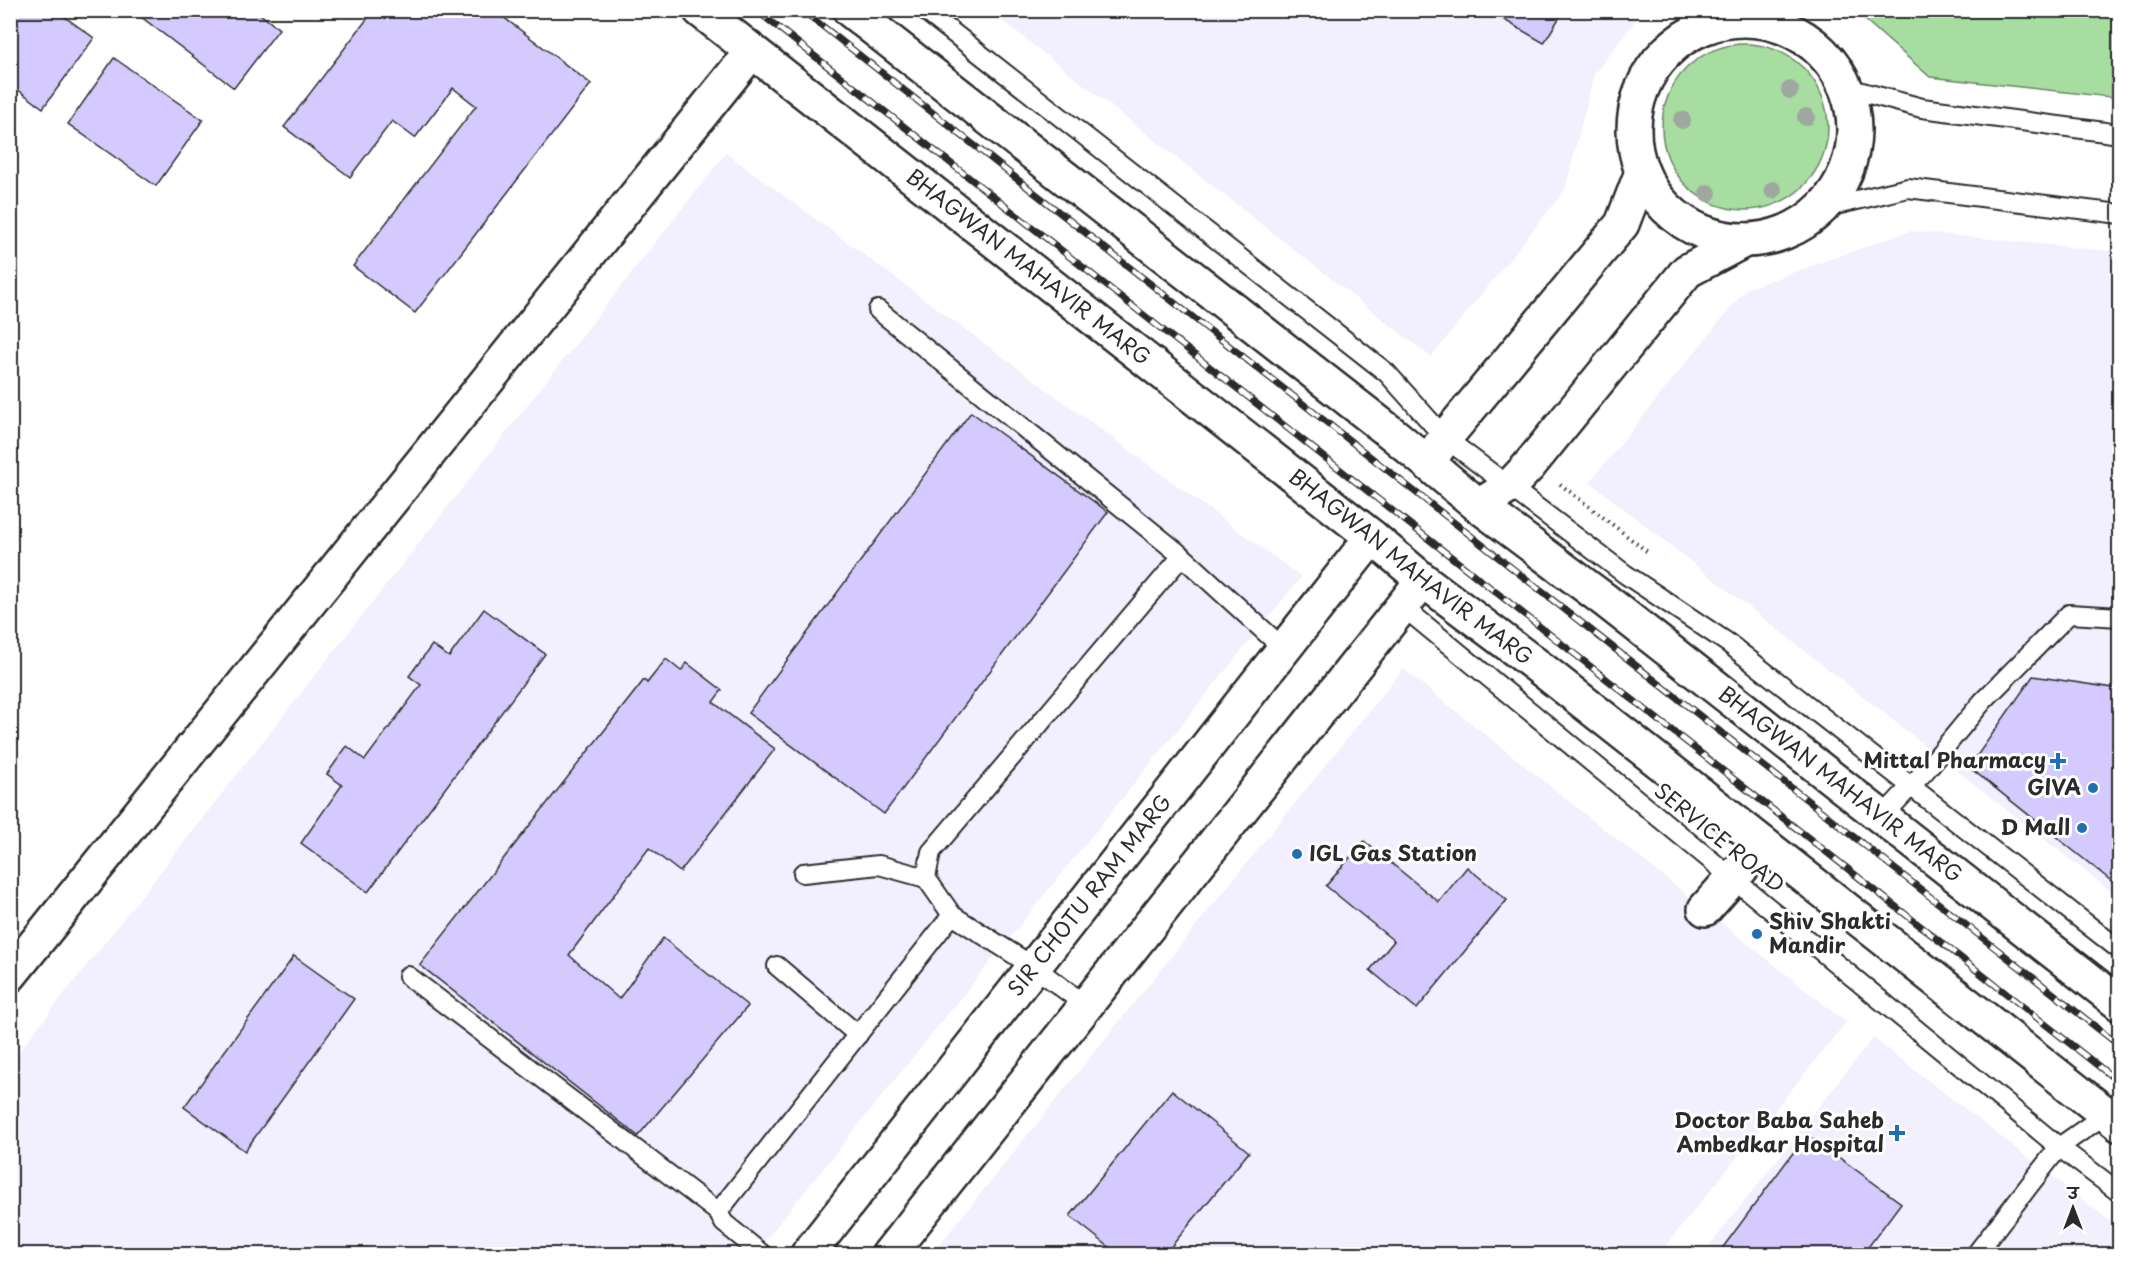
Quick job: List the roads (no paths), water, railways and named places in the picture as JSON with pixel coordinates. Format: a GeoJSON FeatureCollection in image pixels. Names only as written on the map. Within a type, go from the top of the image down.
{"type":"FeatureCollection","features":[{"type":"Feature","properties":{"kind":"street","name":"BHAGWAN MAHAVIR MARG"},"geometry":{"type":"LineString","coordinates":[[700,10],[1424,580],[1544,671],[1763,844],[2115,1113]]}},
{"type":"Feature","properties":{"kind":"street","name":"BHAGWAN MAHAVIR MARG"},"geometry":{"type":"LineString","coordinates":[[850,10],[1436,450],[1479,506],[1606,601],[2120,1004]]}},
{"type":"Feature","properties":{"kind":"street"},"geometry":{"type":"LineString","coordinates":[[1801,10],[1822,51]]}},
{"type":"Feature","properties":{"kind":"street"},"geometry":{"type":"LineString","coordinates":[[1743,19],[1766,22],[1788,29],[1806,38],[1822,51],[1837,69],[1847,88],[1853,108],[1855,129],[1854,150],[1848,169],[1838,190],[1823,208],[1806,222],[1787,232],[1768,238],[1745,240],[1723,238],[1701,232],[1683,222],[1660,201],[1642,172],[1636,155],[1634,132],[1635,110],[1641,89],[1651,69],[1664,53],[1697,22],[1716,23],[1743,19]]}},
{"type":"Feature","properties":{"kind":"street"},"geometry":{"type":"LineString","coordinates":[[10,975],[752,51]]}},
{"type":"Feature","properties":{"kind":"street"},"geometry":{"type":"LineString","coordinates":[[1436,450],[1622,224],[1642,172]]}},
{"type":"Feature","properties":{"kind":"street"},"geometry":{"type":"LineString","coordinates":[[1479,506],[1510,486],[1528,467],[1687,271],[1745,240]]}},
{"type":"Feature","properties":{"kind":"street","name":"SIR CHOTU RAM MARG"},"geometry":{"type":"LineString","coordinates":[[808,1254],[1372,537]]}},
{"type":"Feature","properties":{"kind":"street"},"geometry":{"type":"LineString","coordinates":[[889,1254],[1424,580]]}},
{"type":"Feature","properties":{"kind":"street"},"geometry":{"type":"LineString","coordinates":[[1705,909],[1763,844]]}},
{"type":"Feature","properties":{"kind":"lane"},"geometry":{"type":"LineString","coordinates":[[924,10],[1387,373],[1436,450],[1510,486],[1625,574],[1728,643],[2120,950]]}},
{"type":"Feature","properties":{"kind":"lane"},"geometry":{"type":"LineString","coordinates":[[1847,88],[1922,108],[2120,134]]}},
{"type":"Feature","properties":{"kind":"lane"},"geometry":{"type":"LineString","coordinates":[[1823,208],[1908,188],[2120,214]]}},
{"type":"Feature","properties":{"kind":"lane"},"geometry":{"type":"LineString","coordinates":[[878,310],[1182,556],[1284,650]]}},
{"type":"Feature","properties":{"kind":"lane"},"geometry":{"type":"LineString","coordinates":[[926,878],[931,852],[1182,556]]}},
{"type":"Feature","properties":{"kind":"lane","name":"SERVICE ROAD"},"geometry":{"type":"LineString","coordinates":[[1402,606],[2059,1147],[2120,1193]]}},
{"type":"Feature","properties":{"kind":"lane"},"geometry":{"type":"LineString","coordinates":[[1882,817],[1983,701],[2069,614],[2120,617]]}},
{"type":"Feature","properties":{"kind":"lane"},"geometry":{"type":"LineString","coordinates":[[803,873],[879,865],[926,878],[952,915],[1034,967],[1087,1006]]}},
{"type":"Feature","properties":{"kind":"lane"},"geometry":{"type":"LineString","coordinates":[[718,1212],[952,915]]}},
{"type":"Feature","properties":{"kind":"lane"},"geometry":{"type":"LineString","coordinates":[[777,966],[858,1035]]}},
{"type":"Feature","properties":{"kind":"lane"},"geometry":{"type":"LineString","coordinates":[[408,976],[718,1212],[724,1223],[762,1254]]}},
{"type":"Feature","properties":{"kind":"lane"},"geometry":{"type":"LineString","coordinates":[[1977,1254],[2059,1147],[2115,1113]]}},
{"type":"Feature","properties":{"kind":"railway"},"geometry":{"type":"LineString","coordinates":[[756,10],[2120,1083]]}},
{"type":"Feature","properties":{"kind":"railway"},"geometry":{"type":"LineString","coordinates":[[802,10],[2120,1046]]}},
{"type":"Feature","properties":{"kind":"place","name":"Mittal Pharmacy"},"geometry":{"type":"Point","coordinates":[2058,761]}},
{"type":"Feature","properties":{"kind":"place","name":"GIVA"},"geometry":{"type":"Point","coordinates":[2093,788]}},
{"type":"Feature","properties":{"kind":"place","name":"D Mall"},"geometry":{"type":"Point","coordinates":[2082,828]}},
{"type":"Feature","properties":{"kind":"place","name":"IGL Gas Station"},"geometry":{"type":"Point","coordinates":[1297,854]}},
{"type":"Feature","properties":{"kind":"place","name":"Shiv Shakti Mandir"},"geometry":{"type":"Point","coordinates":[1757,934]}},
{"type":"Feature","properties":{"kind":"place","name":"Doctor Baba Saheb Ambedkar Hospital"},"geometry":{"type":"Point","coordinates":[1897,1133]}}]}
